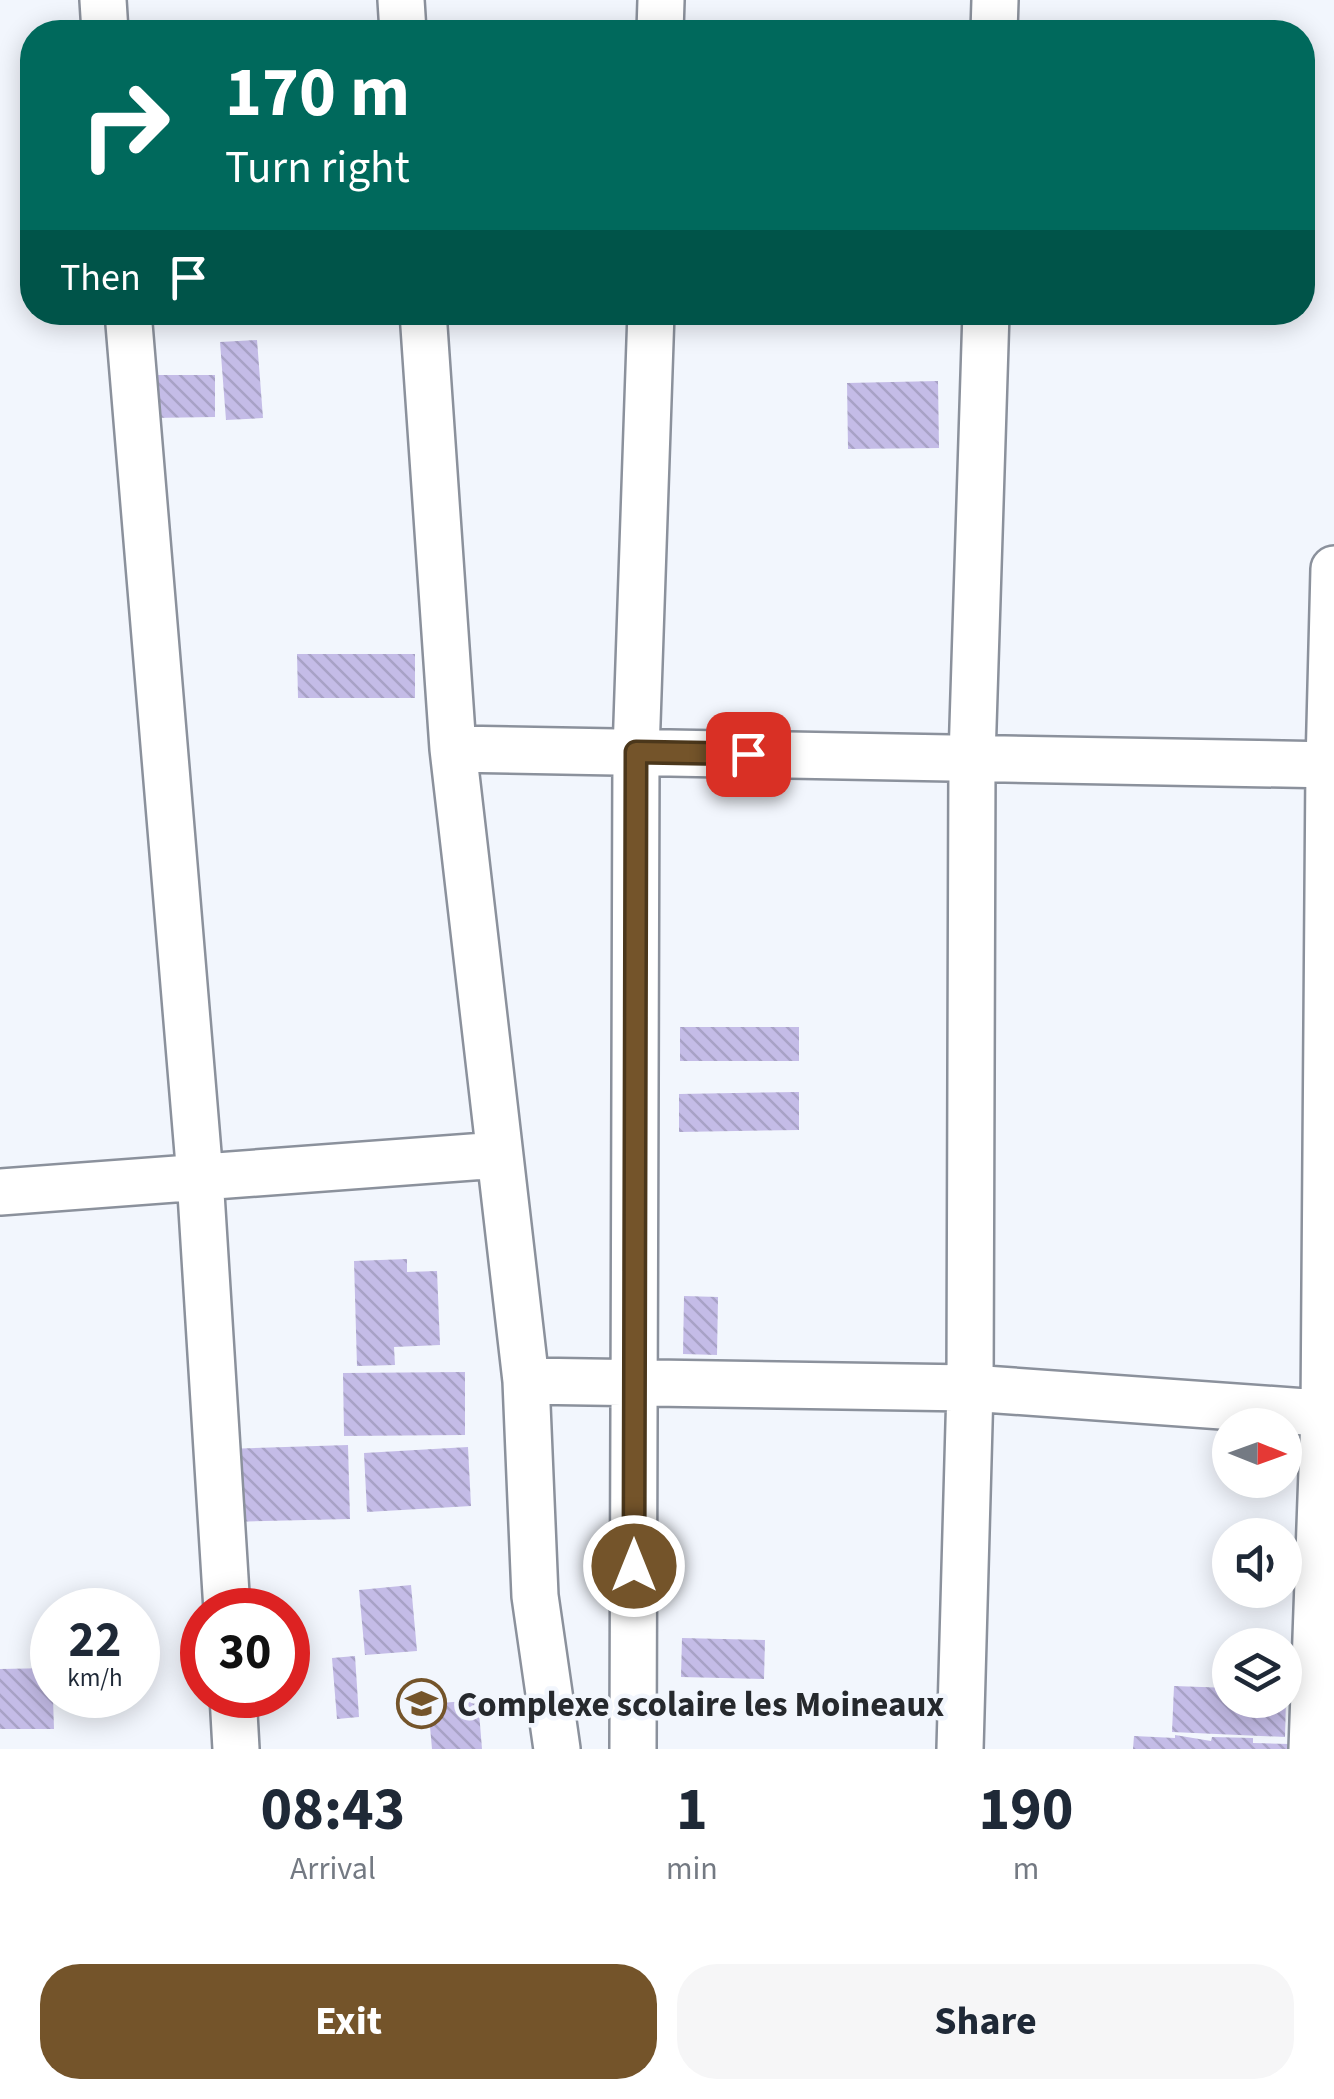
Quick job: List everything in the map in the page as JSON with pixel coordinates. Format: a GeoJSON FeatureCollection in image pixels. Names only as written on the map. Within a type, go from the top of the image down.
{"type":"FeatureCollection","features":[{"type":"Feature","properties":{"kind":"street"},"geometry":{"type":"LineString","coordinates":[[129,325],[200,1178],[227,1588]]}},
{"type":"Feature","properties":{"kind":"street"},"geometry":{"type":"LineString","coordinates":[[424,325],[453,748],[526,1381],[534,1596],[556,1749]]}},
{"type":"Feature","properties":{"kind":"street"},"geometry":{"type":"LineString","coordinates":[[633,1749],[636,752],[651,325]]}},
{"type":"Feature","properties":{"kind":"street"},"geometry":{"type":"LineString","coordinates":[[960,1749],[970,1388],[972,758],[986,325]]}},
{"type":"Feature","properties":{"kind":"street"},"geometry":{"type":"LineString","coordinates":[[1312,1749],[1329,1415],[1334,568]]}},
{"type":"Feature","properties":{"kind":"street"},"geometry":{"type":"LineString","coordinates":[[453,748],[1332,765]]}},
{"type":"Feature","properties":{"kind":"street"},"geometry":{"type":"LineString","coordinates":[[0,1192],[499,1155]]}},
{"type":"Feature","properties":{"kind":"street"},"geometry":{"type":"LineString","coordinates":[[526,1381],[970,1388],[1329,1415]]}},
{"type":"Feature","properties":{"kind":"street"},"geometry":{"type":"LineString","coordinates":[[234,1718],[236,1749]]}},
{"type":"Feature","properties":{"kind":"building"},"geometry":{"type":"Polygon","coordinates":[[[257,340],[263,418],[226,420],[220,342],[257,340]]]}},
{"type":"Feature","properties":{"kind":"building"},"geometry":{"type":"Polygon","coordinates":[[[150,375],[215,375],[215,417],[151,418],[150,375]]]}},
{"type":"Feature","properties":{"kind":"building"},"geometry":{"type":"Polygon","coordinates":[[[938,381],[939,448],[848,449],[847,383],[938,381]]]}},
{"type":"Feature","properties":{"kind":"building"},"geometry":{"type":"Polygon","coordinates":[[[297,654],[415,654],[415,698],[298,698],[297,654]]]}},
{"type":"Feature","properties":{"kind":"building"},"geometry":{"type":"Polygon","coordinates":[[[680,1027],[799,1027],[799,1061],[680,1061],[680,1027]]]}},
{"type":"Feature","properties":{"kind":"building"},"geometry":{"type":"Polygon","coordinates":[[[799,1092],[799,1130],[679,1132],[679,1094],[799,1092]]]}},
{"type":"Feature","properties":{"kind":"building"},"geometry":{"type":"Polygon","coordinates":[[[407,1259],[407,1272],[437,1271],[440,1345],[394,1347],[395,1365],[357,1366],[354,1261],[407,1259]]]}},
{"type":"Feature","properties":{"kind":"building"},"geometry":{"type":"Polygon","coordinates":[[[684,1296],[718,1297],[717,1355],[683,1354],[684,1296]]]}},
{"type":"Feature","properties":{"kind":"building"},"geometry":{"type":"Polygon","coordinates":[[[465,1372],[465,1435],[344,1436],[343,1373],[465,1372]]]}},
{"type":"Feature","properties":{"kind":"building"},"geometry":{"type":"Polygon","coordinates":[[[348,1445],[350,1519],[228,1522],[226,1449],[348,1445]]]}},
{"type":"Feature","properties":{"kind":"building"},"geometry":{"type":"Polygon","coordinates":[[[468,1447],[471,1506],[367,1512],[364,1453],[468,1447]]]}},
{"type":"Feature","properties":{"kind":"building"},"geometry":{"type":"Polygon","coordinates":[[[411,1585],[417,1651],[365,1655],[359,1590],[411,1585]]]}},
{"type":"Feature","properties":{"kind":"building"},"geometry":{"type":"Polygon","coordinates":[[[682,1638],[765,1640],[764,1679],[681,1677],[682,1638]]]}},
{"type":"Feature","properties":{"kind":"building"},"geometry":{"type":"Polygon","coordinates":[[[355,1656],[359,1717],[337,1719],[332,1658],[355,1656]]]}},
{"type":"Feature","properties":{"kind":"building"},"geometry":{"type":"Polygon","coordinates":[[[30,1668],[30,1718],[54,1718],[54,1729],[0,1729],[0,1669],[30,1668]]]}},
{"type":"Feature","properties":{"kind":"building"},"geometry":{"type":"Polygon","coordinates":[[[1174,1686],[1212,1687],[1212,1718],[1286,1718],[1285,1737],[1172,1732],[1174,1686]]]}},
{"type":"Feature","properties":{"kind":"building"},"geometry":{"type":"Polygon","coordinates":[[[478,1700],[482,1749],[432,1749],[428,1704],[478,1700]]]}},
{"type":"Feature","properties":{"kind":"building"},"geometry":{"type":"Polygon","coordinates":[[[1175,1735],[1211,1741],[1212,1737],[1253,1738],[1253,1743],[1289,1744],[1288,1749],[1133,1749],[1134,1736],[1175,1735]]]}},
{"type":"Feature","properties":{"kind":"place","name":"Complexe scolaire les Moineaux"},"geometry":{"type":"Point","coordinates":[422,1704]}},
{"type":"Feature","properties":{"kind":"route"},"geometry":{"type":"LineString","coordinates":[[634,1566],[636,752],[748,754]]}}]}
